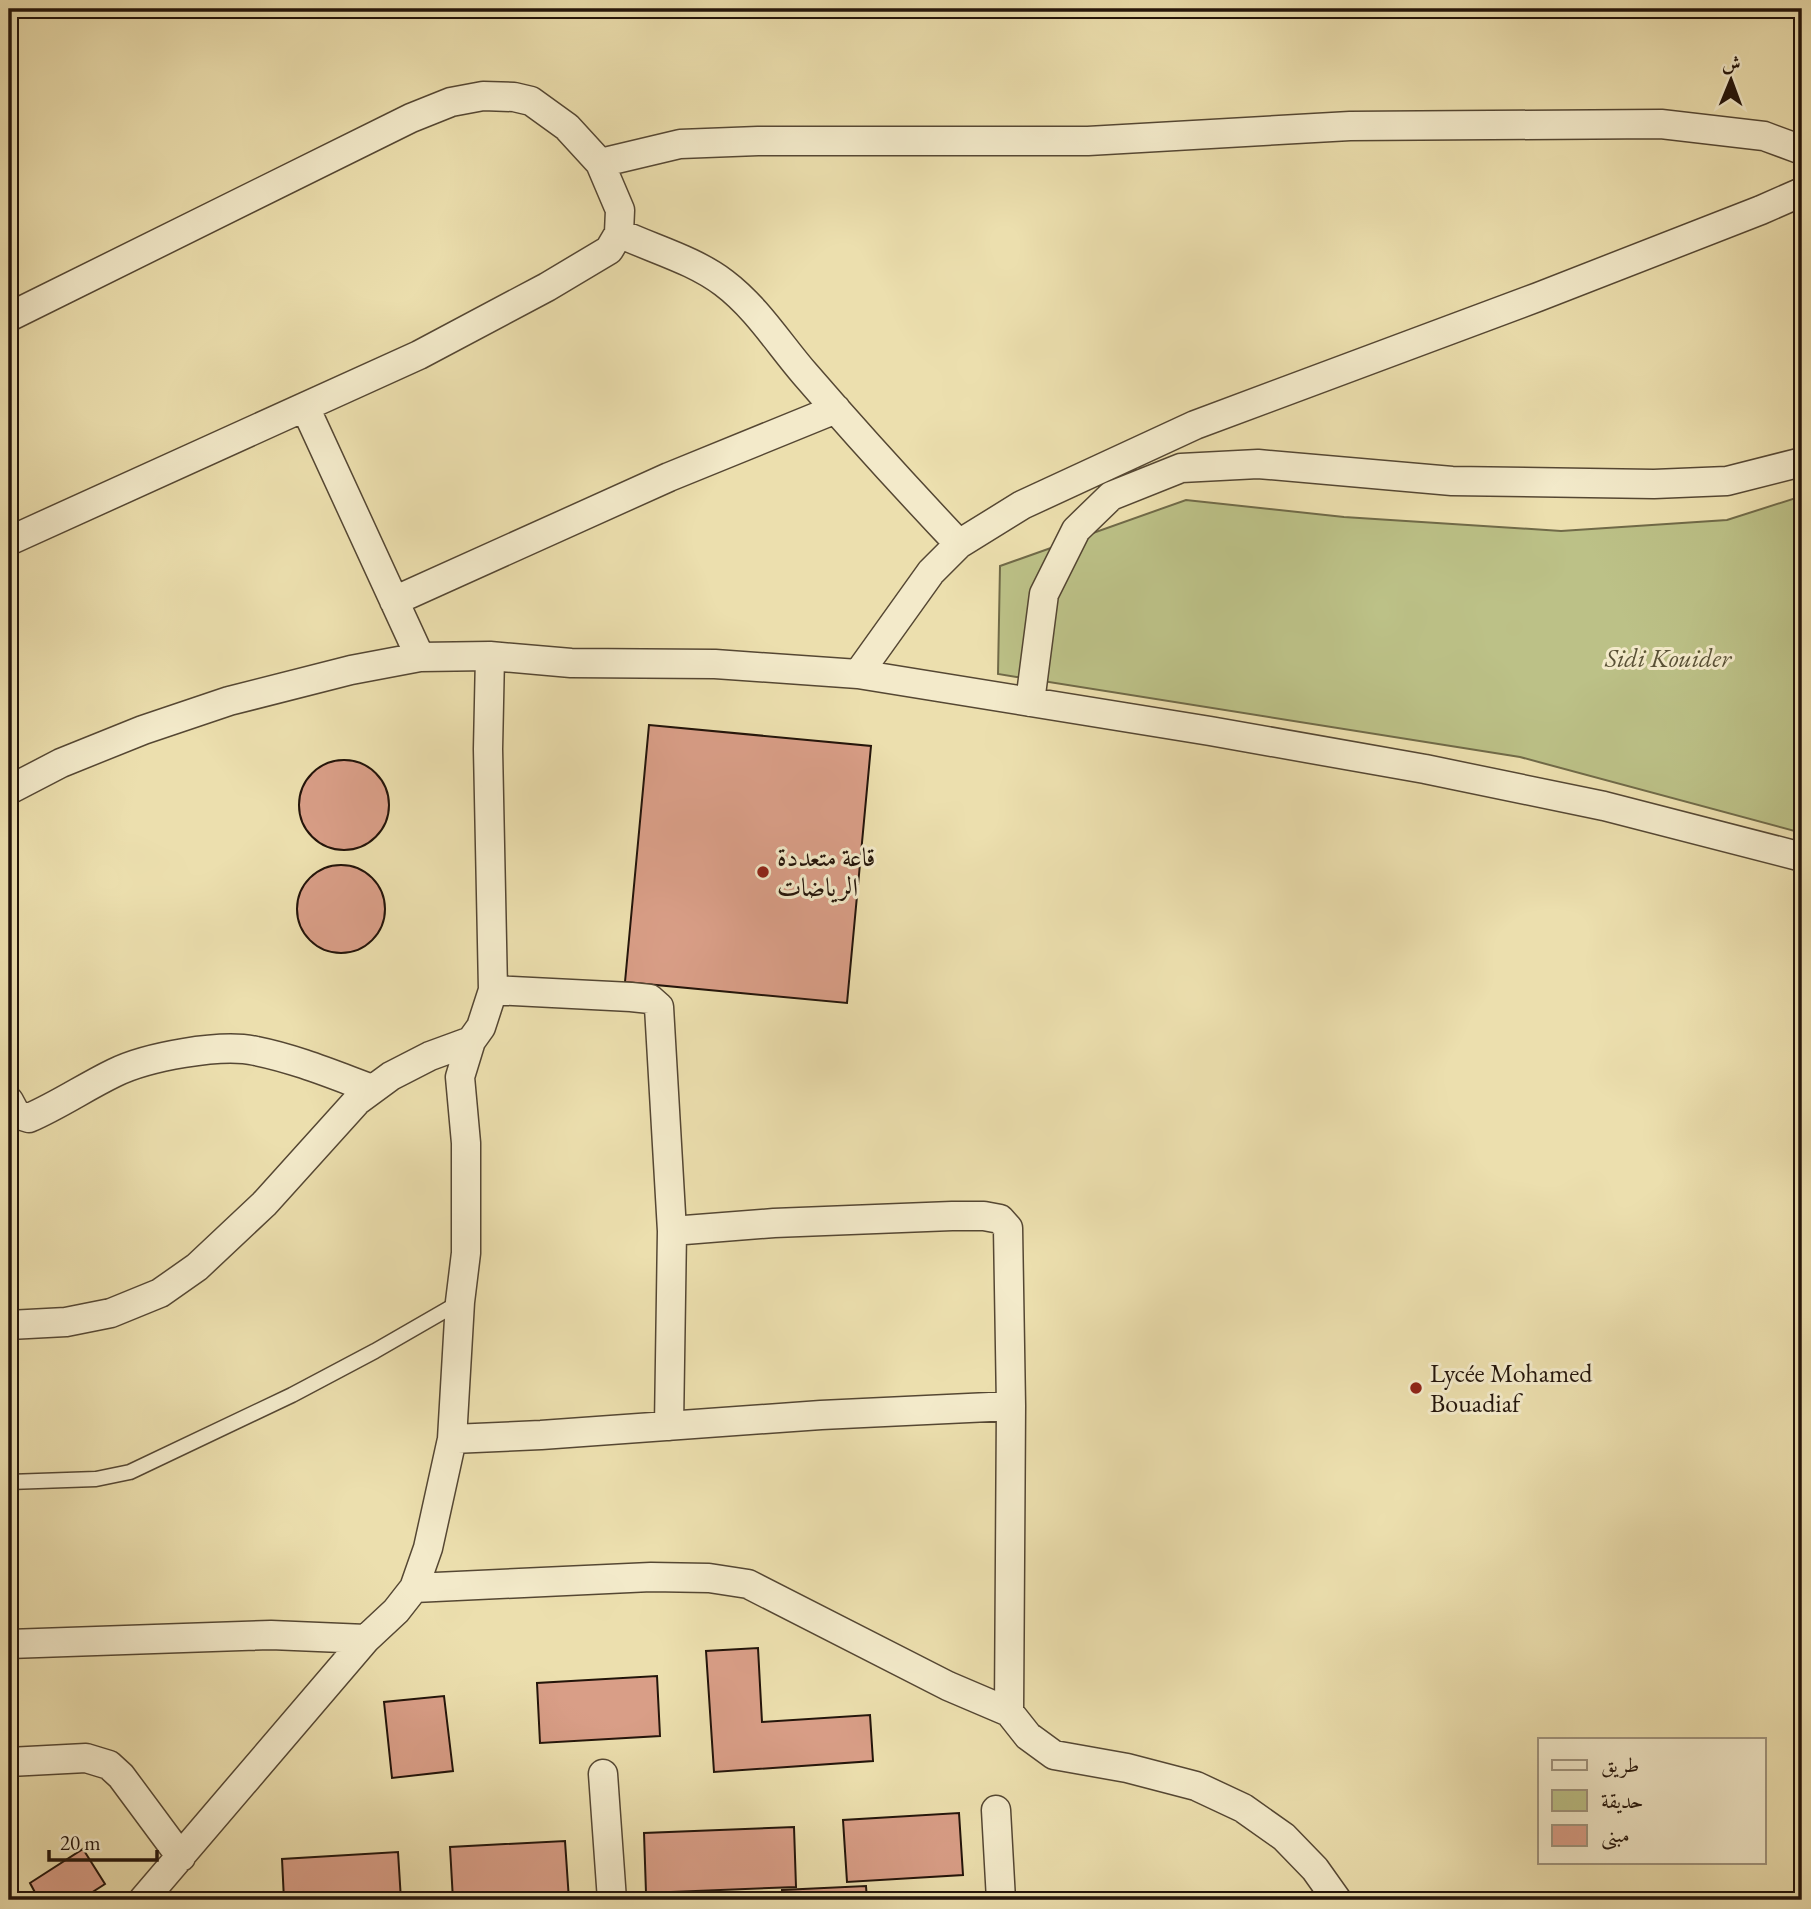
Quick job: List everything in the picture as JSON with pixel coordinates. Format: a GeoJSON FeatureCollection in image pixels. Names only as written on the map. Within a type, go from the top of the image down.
{"type":"FeatureCollection","features":[{"type":"Feature","properties":{"kind":"street"},"geometry":{"type":"LineString","coordinates":[[9,317],[411,118],[451,102],[483,96],[514,97],[531,101],[567,127],[600,163],[620,210],[619,233],[609,250],[547,287],[419,355],[9,541]]}},
{"type":"Feature","properties":{"kind":"street"},"geometry":{"type":"LineString","coordinates":[[600,163],[680,144],[758,141],[1088,141],[1350,126],[1661,124],[1764,136],[1802,150]]}},
{"type":"Feature","properties":{"kind":"street"},"geometry":{"type":"LineString","coordinates":[[858,674],[931,572],[959,544],[1021,505],[1195,425],[1538,297],[1802,192]]}},
{"type":"Feature","properties":{"kind":"street"},"geometry":{"type":"LineString","coordinates":[[619,233],[690,262],[724,283],[751,309],[836,410],[959,544]]}},
{"type":"Feature","properties":{"kind":"street"},"geometry":{"type":"LineString","coordinates":[[305,407],[420,657]]}},
{"type":"Feature","properties":{"kind":"street"},"geometry":{"type":"LineString","coordinates":[[394,601],[669,477],[836,410]]}},
{"type":"Feature","properties":{"kind":"street"},"geometry":{"type":"LineString","coordinates":[[1030,702],[1044,594],[1076,530],[1111,496],[1181,468],[1258,464],[1452,481],[1654,484],[1727,481],[1802,462]]}},
{"type":"Feature","properties":{"kind":"street"},"geometry":{"type":"LineString","coordinates":[[9,790],[84,754],[143,730],[229,701],[351,670],[420,657],[490,656],[571,663],[715,664],[858,674],[1425,769],[1604,806],[1802,857]]}},
{"type":"Feature","properties":{"kind":"street"},"geometry":{"type":"LineString","coordinates":[[143,1900],[366,1639],[396,1611],[414,1588],[428,1548],[452,1439],[460,1302],[466,1253],[466,1143],[460,1077],[471,1041],[481,1027],[493,990],[488,749],[490,656]]}},
{"type":"Feature","properties":{"kind":"street"},"geometry":{"type":"LineString","coordinates":[[493,990],[631,997],[650,999],[659,1007],[672,1231],[669,1426]]}},
{"type":"Feature","properties":{"kind":"street"},"geometry":{"type":"LineString","coordinates":[[9,1325],[66,1322],[111,1313],[160,1293],[197,1267],[264,1204],[357,1101],[391,1076],[430,1056],[471,1041]]}},
{"type":"Feature","properties":{"kind":"street"},"geometry":{"type":"LineString","coordinates":[[9,1101],[16,1114],[29,1118],[56,1107],[116,1071],[164,1056],[213,1050],[253,1050],[372,1089]]}},
{"type":"Feature","properties":{"kind":"street"},"geometry":{"type":"LineString","coordinates":[[672,1231],[774,1223],[952,1216],[1000,1219],[1008,1228],[1011,1406],[1009,1712]]}},
{"type":"Feature","properties":{"kind":"street"},"geometry":{"type":"LineString","coordinates":[[452,1439],[1011,1406]]}},
{"type":"Feature","properties":{"kind":"street"},"geometry":{"type":"LineString","coordinates":[[414,1588],[651,1577],[709,1578],[748,1584],[948,1686],[1009,1712],[1028,1736],[1054,1755],[1127,1768],[1196,1786],[1243,1808],[1284,1837],[1315,1869],[1337,1900]]}},
{"type":"Feature","properties":{"kind":"street"},"geometry":{"type":"LineString","coordinates":[[9,1644],[271,1635],[366,1639]]}},
{"type":"Feature","properties":{"kind":"street"},"geometry":{"type":"LineString","coordinates":[[9,1762],[86,1758],[109,1765],[121,1776],[181,1857]]}},
{"type":"Feature","properties":{"kind":"street"},"geometry":{"type":"LineString","coordinates":[[603,1774],[612,1900]]}},
{"type":"Feature","properties":{"kind":"street"},"geometry":{"type":"LineString","coordinates":[[996,1810],[1001,1900]]}},
{"type":"Feature","properties":{"kind":"lane"},"geometry":{"type":"LineString","coordinates":[[9,1482],[96,1479],[130,1472],[304,1388],[460,1302]]}},
{"type":"Feature","properties":{"kind":"green space","name":"Sidi Kouider"},"geometry":{"type":"Polygon","coordinates":[[[1802,496],[1802,833],[1520,757],[998,674],[1000,566],[1186,500],[1344,517],[1561,531],[1727,520],[1802,496]]]}},
{"type":"Feature","properties":{"kind":"building"},"geometry":{"type":"Polygon","coordinates":[[[649,725],[871,746],[847,1003],[625,982],[649,725]]]}},
{"type":"Feature","properties":{"kind":"building"},"geometry":{"type":"Polygon","coordinates":[[[335,760],[353,760],[369,767],[382,780],[389,796],[389,814],[382,830],[369,843],[353,850],[335,850],[319,843],[306,830],[299,814],[299,796],[306,780],[319,767],[335,760]]]}},
{"type":"Feature","properties":{"kind":"building"},"geometry":{"type":"Polygon","coordinates":[[[341,865],[358,869],[372,878],[381,892],[385,909],[381,926],[372,940],[358,949],[341,953],[324,949],[310,940],[301,926],[297,909],[301,892],[310,878],[324,869],[341,865]]]}},
{"type":"Feature","properties":{"kind":"building"},"geometry":{"type":"Polygon","coordinates":[[[758,1648],[762,1722],[870,1715],[873,1761],[714,1772],[706,1651],[758,1648]]]}},
{"type":"Feature","properties":{"kind":"building"},"geometry":{"type":"Polygon","coordinates":[[[657,1676],[660,1736],[540,1743],[537,1683],[657,1676]]]}},
{"type":"Feature","properties":{"kind":"building"},"geometry":{"type":"Polygon","coordinates":[[[444,1696],[453,1771],[392,1778],[384,1702],[444,1696]]]}},
{"type":"Feature","properties":{"kind":"building"},"geometry":{"type":"Polygon","coordinates":[[[959,1813],[963,1875],[847,1882],[843,1820],[959,1813]]]}},
{"type":"Feature","properties":{"kind":"building"},"geometry":{"type":"Polygon","coordinates":[[[794,1827],[796,1887],[646,1893],[644,1833],[794,1827]]]}},
{"type":"Feature","properties":{"kind":"building"},"geometry":{"type":"Polygon","coordinates":[[[565,1841],[569,1900],[453,1900],[450,1847],[565,1841]]]}},
{"type":"Feature","properties":{"kind":"building"},"geometry":{"type":"Polygon","coordinates":[[[83,1849],[105,1884],[80,1900],[39,1900],[30,1883],[83,1849]]]}},
{"type":"Feature","properties":{"kind":"building"},"geometry":{"type":"Polygon","coordinates":[[[398,1852],[401,1900],[284,1900],[282,1859],[398,1852]]]}},
{"type":"Feature","properties":{"kind":"building"},"geometry":{"type":"Polygon","coordinates":[[[866,1886],[867,1900],[782,1900],[782,1890],[866,1886]]]}},
{"type":"Feature","properties":{"kind":"place","name":"قاعة متعددة الرياضات"},"geometry":{"type":"Point","coordinates":[763,872]}},
{"type":"Feature","properties":{"kind":"place","name":"Lycée Mohamed Bouadiaf"},"geometry":{"type":"Point","coordinates":[1416,1388]}}]}
